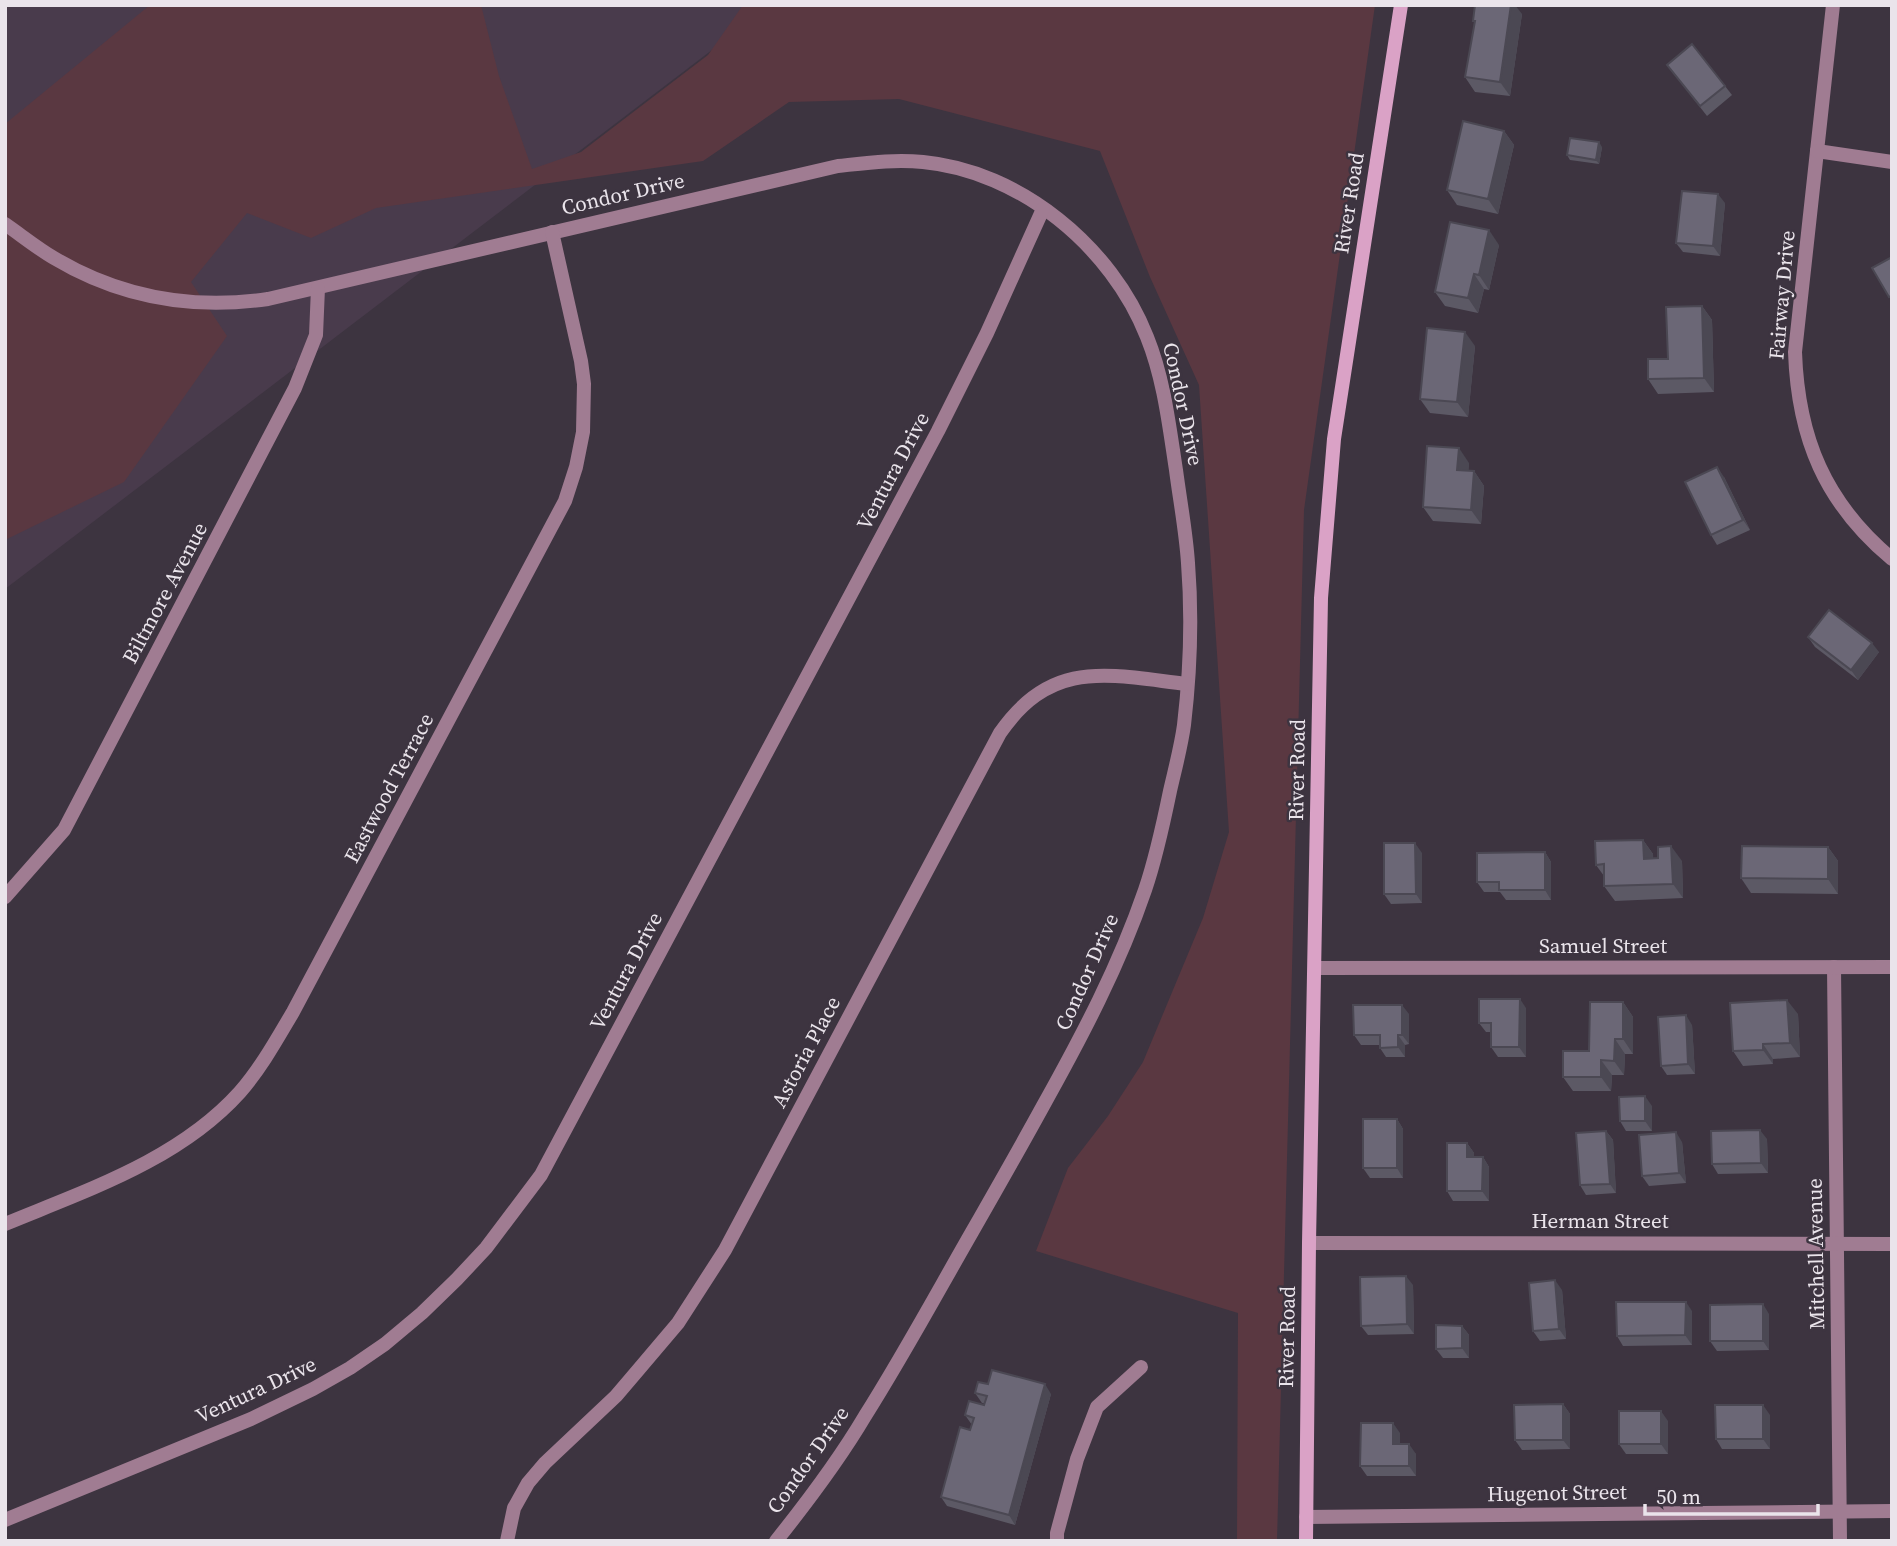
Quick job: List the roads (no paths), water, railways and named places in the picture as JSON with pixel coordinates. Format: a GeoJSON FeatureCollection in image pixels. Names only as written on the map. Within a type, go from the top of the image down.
{"type":"FeatureCollection","features":[{"type":"Feature","properties":{"kind":"street","name":"River Road"},"geometry":{"type":"LineString","coordinates":[[1306,1541],[1321,598],[1333,452],[1401,5]]}},
{"type":"Feature","properties":{"kind":"street","name":"Fairway Drive"},"geometry":{"type":"LineString","coordinates":[[1833,5],[1795,352],[1796,383],[1810,445],[1827,483],[1847,514],[1868,539],[1892,559]]}},
{"type":"Feature","properties":{"kind":"street"},"geometry":{"type":"LineString","coordinates":[[1817,151],[1892,162]]}},
{"type":"Feature","properties":{"kind":"street","name":"Condor Drive"},"geometry":{"type":"LineString","coordinates":[[5,224],[81,273],[125,290],[161,299],[203,304],[234,304],[317,288],[838,166],[872,162],[926,162],[980,175],[1010,187],[1072,232],[1121,286],[1140,321],[1157,368],[1165,402],[1188,563],[1189,624],[1184,727],[1157,850],[1123,950],[1086,1029],[865,1418],[811,1497],[776,1541]]}},
{"type":"Feature","properties":{"kind":"street","name":"Ventura Drive"},"geometry":{"type":"LineString","coordinates":[[5,1520],[250,1419],[313,1389],[385,1343],[422,1312],[486,1248],[541,1175],[938,431],[987,333],[1043,209]]}},
{"type":"Feature","properties":{"kind":"street","name":"Eastwood Terrace"},"geometry":{"type":"LineString","coordinates":[[5,1224],[123,1174],[186,1138],[220,1112],[241,1091],[260,1066],[293,1012],[565,500],[576,467],[583,432],[584,384],[552,232]]}},
{"type":"Feature","properties":{"kind":"street","name":"Biltmore Avenue"},"geometry":{"type":"LineString","coordinates":[[5,897],[64,830],[295,388],[316,335],[317,288]]}},
{"type":"Feature","properties":{"kind":"street","name":"Astoria Place"},"geometry":{"type":"LineString","coordinates":[[507,1541],[514,1508],[527,1483],[639,1369],[678,1323],[725,1250],[999,733],[1012,715],[1037,694],[1076,677],[1101,675],[1187,684]]}},
{"type":"Feature","properties":{"kind":"street","name":"Mitchell Avenue"},"geometry":{"type":"LineString","coordinates":[[1834,967],[1840,1541]]}},
{"type":"Feature","properties":{"kind":"street","name":"Samuel Street"},"geometry":{"type":"LineString","coordinates":[[1315,968],[1892,967]]}},
{"type":"Feature","properties":{"kind":"street","name":"Herman Street"},"geometry":{"type":"LineString","coordinates":[[1309,1243],[1892,1244]]}},
{"type":"Feature","properties":{"kind":"street"},"geometry":{"type":"LineString","coordinates":[[1057,1541],[1077,1458],[1097,1407],[1141,1367]]}},
{"type":"Feature","properties":{"kind":"street","name":"Hugenot Street"},"geometry":{"type":"LineString","coordinates":[[1306,1517],[1892,1511]]}}]}
